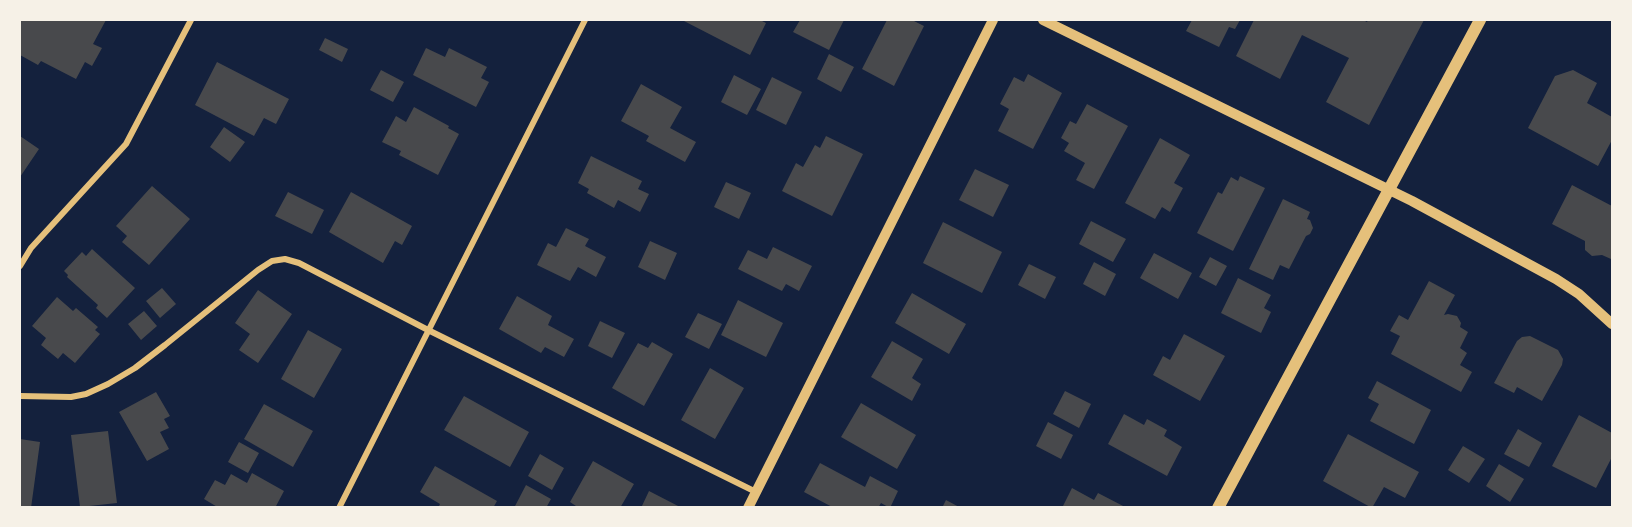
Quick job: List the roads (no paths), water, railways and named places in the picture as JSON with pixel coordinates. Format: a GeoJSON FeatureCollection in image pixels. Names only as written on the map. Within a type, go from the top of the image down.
{"type":"FeatureCollection","features":[{"type":"Feature","properties":{"kind":"main road"},"geometry":{"type":"LineString","coordinates":[[1218,507],[1480,20]]}},
{"type":"Feature","properties":{"kind":"street"},"geometry":{"type":"LineString","coordinates":[[20,266],[31,248],[126,144],[191,20]]}},
{"type":"Feature","properties":{"kind":"street"},"geometry":{"type":"LineString","coordinates":[[339,507],[585,20]]}},
{"type":"Feature","properties":{"kind":"street"},"geometry":{"type":"LineString","coordinates":[[748,507],[993,20]]}},
{"type":"Feature","properties":{"kind":"street"},"geometry":{"type":"LineString","coordinates":[[1043,20],[1389,190],[1556,279],[1579,294],[1612,324]]}},
{"type":"Feature","properties":{"kind":"street"},"geometry":{"type":"LineString","coordinates":[[20,396],[71,397],[86,394],[115,381],[165,345],[258,270],[272,261],[285,260],[299,263],[428,330],[756,492]]}}]}
